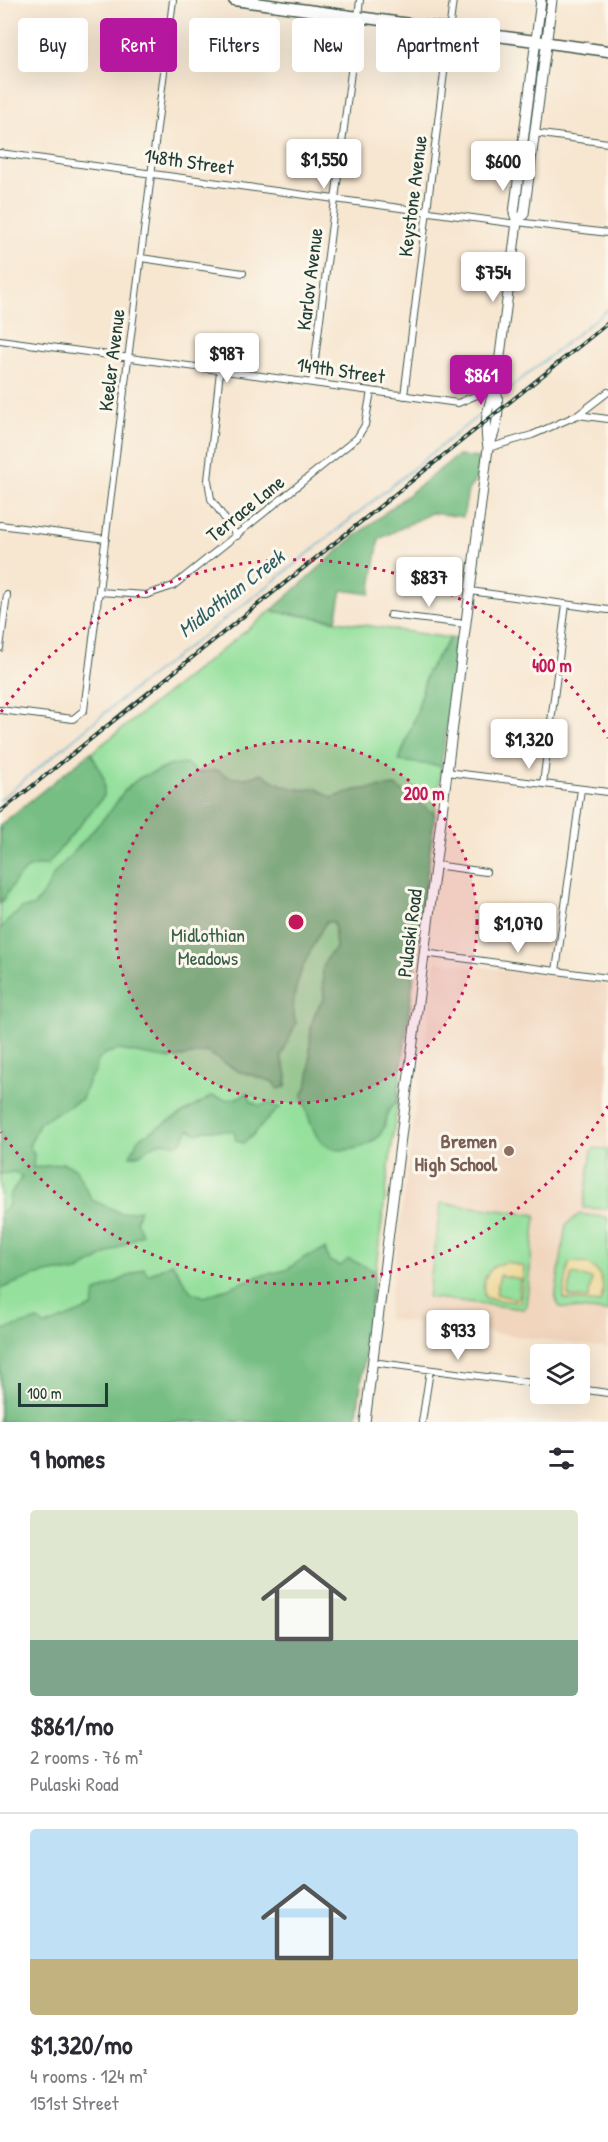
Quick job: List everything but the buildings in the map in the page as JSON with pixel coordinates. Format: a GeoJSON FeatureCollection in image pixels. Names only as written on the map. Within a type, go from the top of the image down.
{"type":"FeatureCollection","features":[{"type":"Feature","properties":{"kind":"main road"},"geometry":{"type":"LineString","coordinates":[[234,0],[376,19]]}},
{"type":"Feature","properties":{"kind":"main road","name":"Pulaski Road"},"geometry":{"type":"LineString","coordinates":[[517,223],[524,214],[534,133],[541,42],[541,0]]}},
{"type":"Feature","properties":{"kind":"main road","name":"Pulaski Road"},"geometry":{"type":"LineString","coordinates":[[365,1422],[488,448],[496,429],[499,408],[496,387],[517,223],[514,213],[541,42],[552,0]]}},
{"type":"Feature","properties":{"kind":"main road"},"geometry":{"type":"LineString","coordinates":[[500,36],[608,51]]}},
{"type":"Feature","properties":{"kind":"street","name":"Keeler Avenue"},"geometry":{"type":"LineString","coordinates":[[0,710],[73,719],[84,710],[173,0]]}},
{"type":"Feature","properties":{"kind":"street","name":"Karlov Avenue"},"geometry":{"type":"LineString","coordinates":[[312,383],[360,0]]}},
{"type":"Feature","properties":{"kind":"street","name":"Keystone Avenue"},"geometry":{"type":"LineString","coordinates":[[451,18],[453,0]]}},
{"type":"Feature","properties":{"kind":"street","name":"Keystone Avenue"},"geometry":{"type":"LineString","coordinates":[[404,396],[445,72]]}},
{"type":"Feature","properties":{"kind":"street"},"geometry":{"type":"LineString","coordinates":[[534,133],[608,143]]}},
{"type":"Feature","properties":{"kind":"street","name":"148th Street"},"geometry":{"type":"LineString","coordinates":[[0,153],[517,223],[608,233]]}},
{"type":"Feature","properties":{"kind":"street"},"geometry":{"type":"LineString","coordinates":[[141,258],[243,273]]}},
{"type":"Feature","properties":{"kind":"street","name":"149th Street"},"geometry":{"type":"LineString","coordinates":[[0,340],[458,403],[496,387]]}},
{"type":"Feature","properties":{"kind":"street"},"geometry":{"type":"LineString","coordinates":[[220,371],[208,480],[211,500],[237,536]]}},
{"type":"Feature","properties":{"kind":"street","name":"Terrace Lane"},"geometry":{"type":"LineString","coordinates":[[99,592],[134,596],[161,592],[173,586],[357,438],[365,426],[371,391]]}},
{"type":"Feature","properties":{"kind":"street"},"geometry":{"type":"LineString","coordinates":[[488,448],[532,435],[578,415],[608,392]]}},
{"type":"Feature","properties":{"kind":"street"},"geometry":{"type":"LineString","coordinates":[[578,415],[608,419]]}},
{"type":"Feature","properties":{"kind":"street"},"geometry":{"type":"LineString","coordinates":[[0,525],[106,539]]}},
{"type":"Feature","properties":{"kind":"street"},"geometry":{"type":"LineString","coordinates":[[470,591],[608,610]]}},
{"type":"Feature","properties":{"kind":"street"},"geometry":{"type":"LineString","coordinates":[[0,648],[7,595]]}},
{"type":"Feature","properties":{"kind":"street"},"geometry":{"type":"LineString","coordinates":[[543,784],[566,604]]}},
{"type":"Feature","properties":{"kind":"street"},"geometry":{"type":"LineString","coordinates":[[390,615],[466,624]]}},
{"type":"Feature","properties":{"kind":"street"},"geometry":{"type":"LineString","coordinates":[[447,772],[608,792]]}},
{"type":"Feature","properties":{"kind":"street"},"geometry":{"type":"LineString","coordinates":[[556,971],[581,789]]}},
{"type":"Feature","properties":{"kind":"street"},"geometry":{"type":"LineString","coordinates":[[435,865],[486,872]]}},
{"type":"Feature","properties":{"kind":"street"},"geometry":{"type":"LineString","coordinates":[[424,953],[608,978]]}},
{"type":"Feature","properties":{"kind":"street"},"geometry":{"type":"LineString","coordinates":[[372,1362],[530,1383]]}},
{"type":"Feature","properties":{"kind":"street"},"geometry":{"type":"LineString","coordinates":[[422,1422],[430,1370]]}},
{"type":"Feature","properties":{"kind":"street"},"geometry":{"type":"LineString","coordinates":[[590,1391],[608,1393]]}},
{"type":"Feature","properties":{"kind":"shaded area","name":"Bremen High School"},"geometry":{"type":"Polygon","coordinates":[[[436,961],[608,983],[608,1348],[387,1319],[436,961]]]}},
{"type":"Feature","properties":{"kind":"green space"},"geometry":{"type":"Polygon","coordinates":[[[457,456],[479,458],[476,480],[468,490],[463,517],[431,513],[379,539],[370,594],[342,590],[336,620],[271,611],[348,542],[457,456]]]}},
{"type":"Feature","properties":{"kind":"green space","name":"Midlothian Meadows"},"geometry":{"type":"Polygon","coordinates":[[[271,611],[450,638],[427,672],[417,712],[399,760],[441,766],[356,1422],[0,1422],[0,825],[271,611]]]}},
{"type":"Feature","properties":{"kind":"green space"},"geometry":{"type":"Polygon","coordinates":[[[450,638],[459,639],[441,766],[399,761],[417,712],[427,672],[450,638]]]}},
{"type":"Feature","properties":{"kind":"green space"},"geometry":{"type":"Polygon","coordinates":[[[91,752],[104,779],[104,796],[47,865],[29,868],[23,872],[0,904],[0,825],[91,752]]]}},
{"type":"Feature","properties":{"kind":"green space"},"geometry":{"type":"Polygon","coordinates":[[[187,764],[197,773],[217,770],[233,778],[251,777],[262,773],[288,787],[317,788],[332,798],[356,790],[395,786],[435,814],[397,1101],[389,1110],[384,1129],[379,1136],[361,1147],[340,1150],[330,1148],[322,1143],[312,1127],[302,1096],[309,1073],[312,1023],[324,999],[324,964],[326,958],[336,948],[334,922],[326,922],[301,971],[297,985],[294,999],[296,1023],[281,1057],[287,1075],[286,1087],[278,1089],[274,1082],[238,1071],[206,1052],[171,1059],[118,1050],[104,1054],[97,1062],[96,1071],[89,1079],[82,1099],[40,1122],[29,1146],[34,1154],[33,1168],[63,1163],[75,1168],[92,1200],[121,1213],[140,1210],[136,1220],[142,1234],[75,1273],[57,1271],[34,1276],[0,1289],[0,1213],[8,1207],[10,1195],[22,1177],[14,1172],[0,1174],[0,928],[22,908],[33,907],[46,890],[54,874],[112,809],[124,791],[139,778],[172,765],[187,764]]]}},
{"type":"Feature","properties":{"kind":"green space"},"geometry":{"type":"Polygon","coordinates":[[[247,1093],[251,1102],[260,1106],[268,1103],[280,1108],[246,1142],[236,1140],[234,1131],[205,1130],[197,1134],[189,1129],[182,1141],[176,1145],[161,1142],[142,1153],[130,1156],[138,1139],[212,1096],[230,1099],[247,1093]]]}},
{"type":"Feature","properties":{"kind":"green space"},"geometry":{"type":"Polygon","coordinates":[[[595,1148],[608,1150],[608,1209],[583,1208],[592,1151],[595,1148]]]}},
{"type":"Feature","properties":{"kind":"green space"},"geometry":{"type":"Polygon","coordinates":[[[441,1203],[536,1215],[526,1306],[523,1309],[428,1297],[441,1203]]]}},
{"type":"Feature","properties":{"kind":"green space"},"geometry":{"type":"Polygon","coordinates":[[[580,1214],[608,1218],[608,1312],[560,1307],[555,1299],[566,1225],[580,1214]]]}},
{"type":"Feature","properties":{"kind":"green space"},"geometry":{"type":"Polygon","coordinates":[[[325,1249],[329,1261],[340,1266],[349,1259],[375,1271],[356,1422],[0,1422],[0,1331],[38,1320],[46,1326],[93,1307],[95,1293],[144,1268],[148,1275],[172,1263],[191,1292],[205,1297],[259,1276],[286,1270],[305,1257],[325,1249]]]}},
{"type":"Feature","properties":{"kind":"sand"},"geometry":{"type":"Polygon","coordinates":[[[507,1262],[524,1267],[520,1303],[485,1298],[484,1285],[487,1274],[500,1264],[507,1262]],[[500,1275],[496,1294],[515,1299],[518,1297],[520,1279],[500,1275]]]}},
{"type":"Feature","properties":{"kind":"sand"},"geometry":{"type":"Polygon","coordinates":[[[569,1263],[583,1263],[595,1269],[602,1281],[600,1303],[563,1299],[569,1263]],[[572,1274],[568,1294],[570,1297],[588,1299],[592,1279],[572,1274]]]}},
{"type":"Feature","properties":{"kind":"waterway","name":"Midlothian Creek"},"geometry":{"type":"LineString","coordinates":[[509,389],[608,309]]}},
{"type":"Feature","properties":{"kind":"waterway","name":"Midlothian Creek"},"geometry":{"type":"LineString","coordinates":[[0,800],[130,692],[269,585],[483,412]]}},
{"type":"Feature","properties":{"kind":"railway"},"geometry":{"type":"LineString","coordinates":[[0,812],[608,323]]}},
{"type":"Feature","properties":{"kind":"place","name":"Bremen High School"},"geometry":{"type":"Point","coordinates":[509,1151]}}]}
